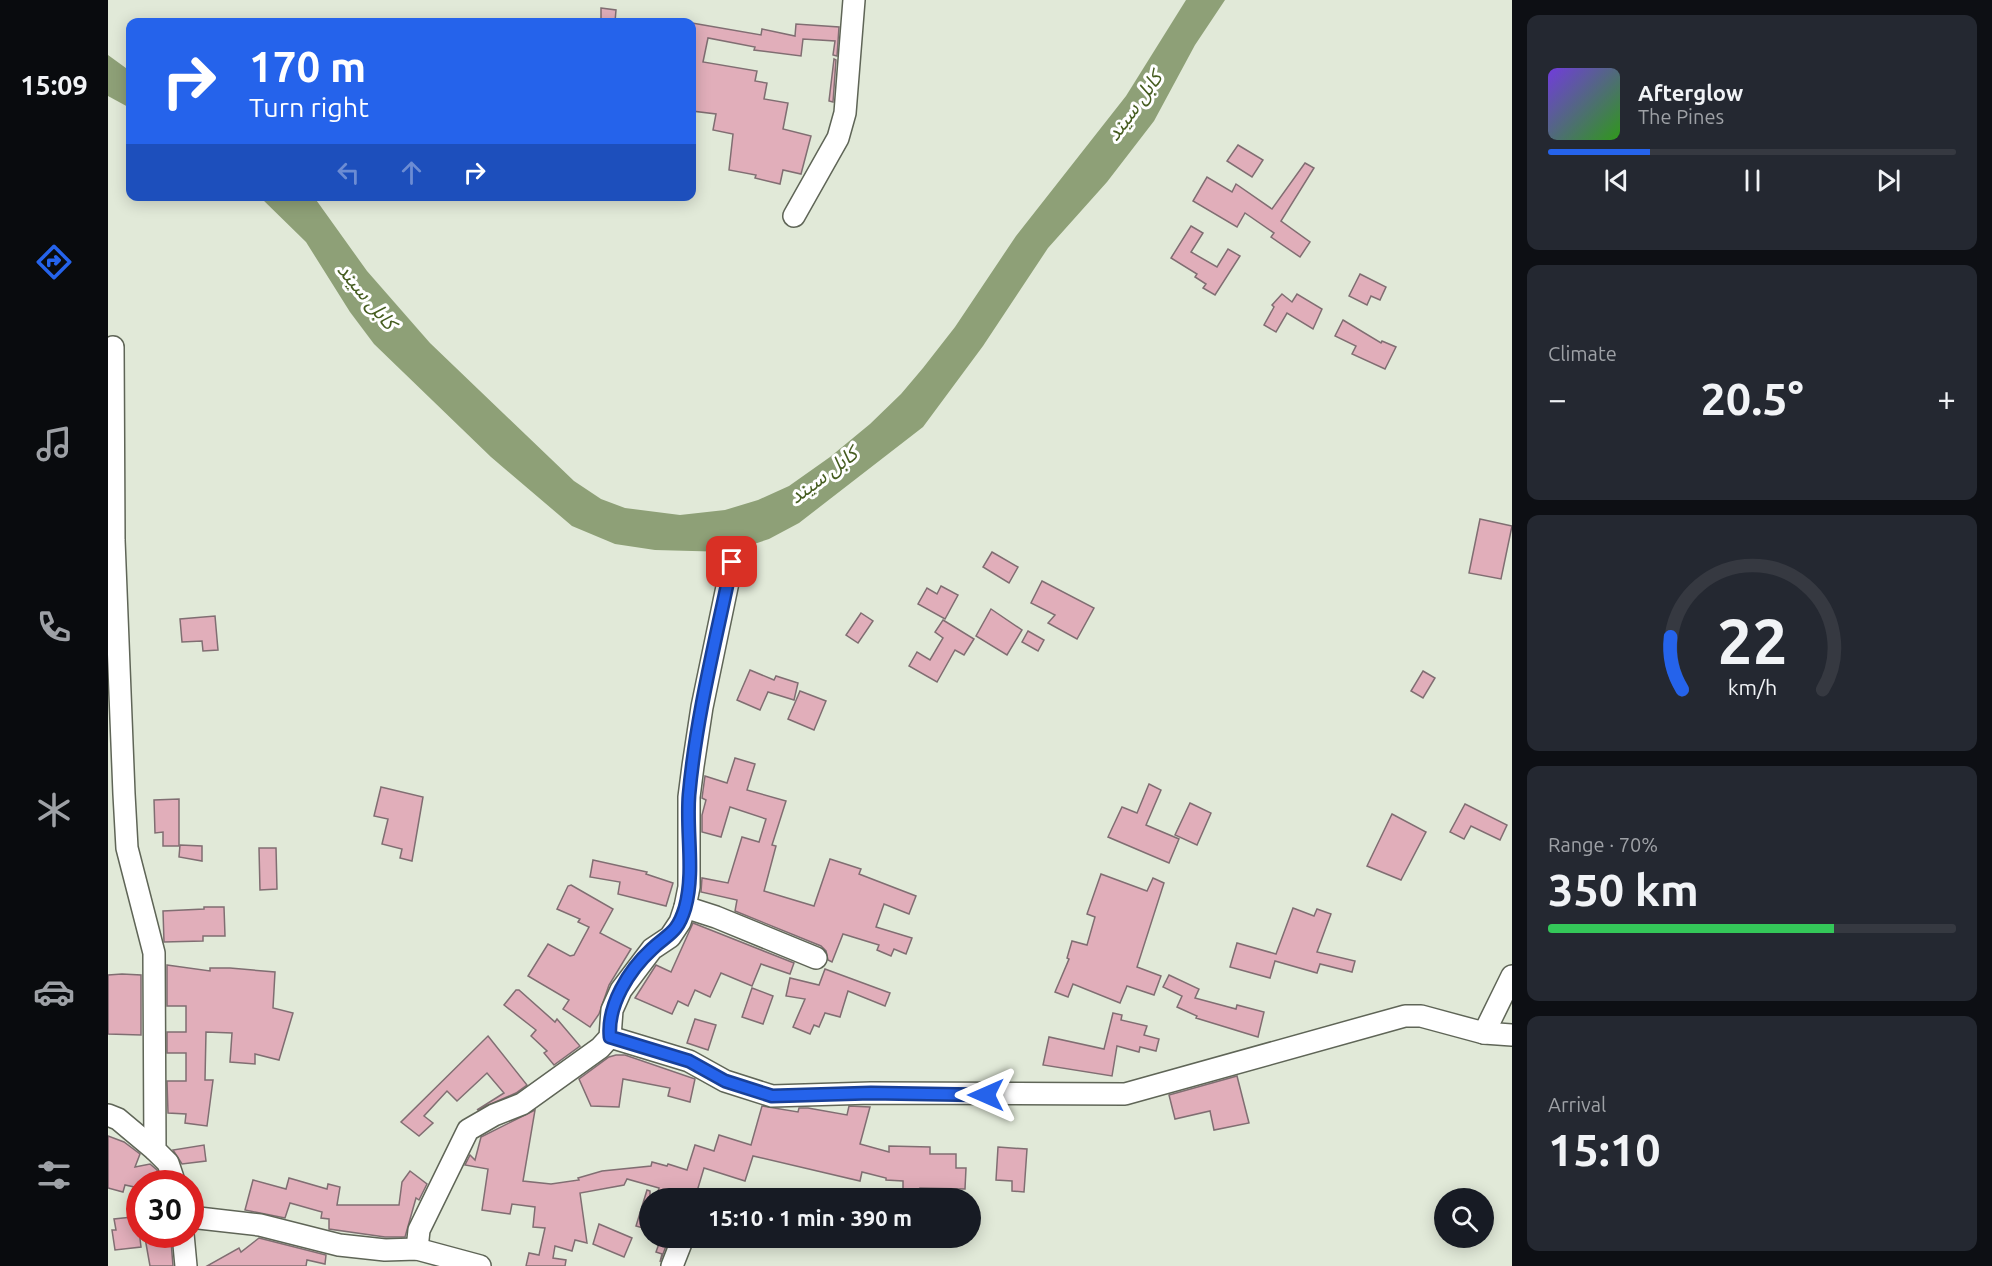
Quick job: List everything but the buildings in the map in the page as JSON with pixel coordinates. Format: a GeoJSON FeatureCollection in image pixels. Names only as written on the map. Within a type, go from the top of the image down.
{"type":"FeatureCollection","features":[{"type":"Feature","properties":{"kind":"street"},"geometry":{"type":"LineString","coordinates":[[794,216],[838,138],[845,113],[854,0]]}},
{"type":"Feature","properties":{"kind":"street"},"geometry":{"type":"LineString","coordinates":[[112,347],[118,849],[154,953],[155,1150]]}},
{"type":"Feature","properties":{"kind":"street"},"geometry":{"type":"LineString","coordinates":[[417,1249],[419,1230],[468,1130],[494,1114],[522,1104],[600,1048],[610,1037],[612,1010],[621,990],[652,949],[670,937],[680,922],[689,887],[689,797],[694,757],[732,562]]}},
{"type":"Feature","properties":{"kind":"street"},"geometry":{"type":"LineString","coordinates":[[685,907],[716,916],[816,958]]}},
{"type":"Feature","properties":{"kind":"street"},"geometry":{"type":"LineString","coordinates":[[1484,1033],[1512,976]]}},
{"type":"Feature","properties":{"kind":"street"},"geometry":{"type":"LineString","coordinates":[[610,1037],[689,1061],[725,1081],[772,1096],[871,1093],[1125,1094],[1405,1016],[1421,1016],[1484,1033],[1512,1035]]}},
{"type":"Feature","properties":{"kind":"street"},"geometry":{"type":"LineString","coordinates":[[108,1115],[118,1119],[155,1150],[168,1163],[170,1170]]}},
{"type":"Feature","properties":{"kind":"street"},"geometry":{"type":"LineString","coordinates":[[204,1219],[260,1225],[339,1245],[384,1250],[417,1249],[480,1266]]}},
{"type":"Feature","properties":{"kind":"street"},"geometry":{"type":"LineString","coordinates":[[184,1248],[186,1266]]}},
{"type":"Feature","properties":{"kind":"street"},"geometry":{"type":"LineString","coordinates":[[672,1266],[678,1248]]}},
{"type":"Feature","properties":{"kind":"water","name":"کابل سيند"},"geometry":{"type":"Polygon","coordinates":[[[1186,0],[1225,0],[1195,45],[1154,121],[1107,182],[1048,248],[983,346],[923,427],[799,523],[769,539],[730,552],[655,550],[615,544],[572,526],[491,457],[374,344],[350,312],[306,242],[264,201],[317,201],[367,271],[430,343],[574,481],[601,499],[625,508],[680,515],[725,510],[758,500],[789,486],[830,457],[870,424],[901,394],[955,327],[1016,236],[1126,96],[1186,0]]]}},
{"type":"Feature","properties":{"kind":"water"},"geometry":{"type":"Polygon","coordinates":[[[108,55],[126,68],[126,106],[108,96],[108,55]]]}},
{"type":"Feature","properties":{"kind":"route"},"geometry":{"type":"LineString","coordinates":[[732,562],[702,707],[693,766],[689,797],[689,887],[685,907],[680,922],[670,937],[652,949],[621,990],[612,1010],[610,1037],[689,1061],[725,1081],[752,1092],[772,1096],[871,1093],[986,1095]]}}]}
